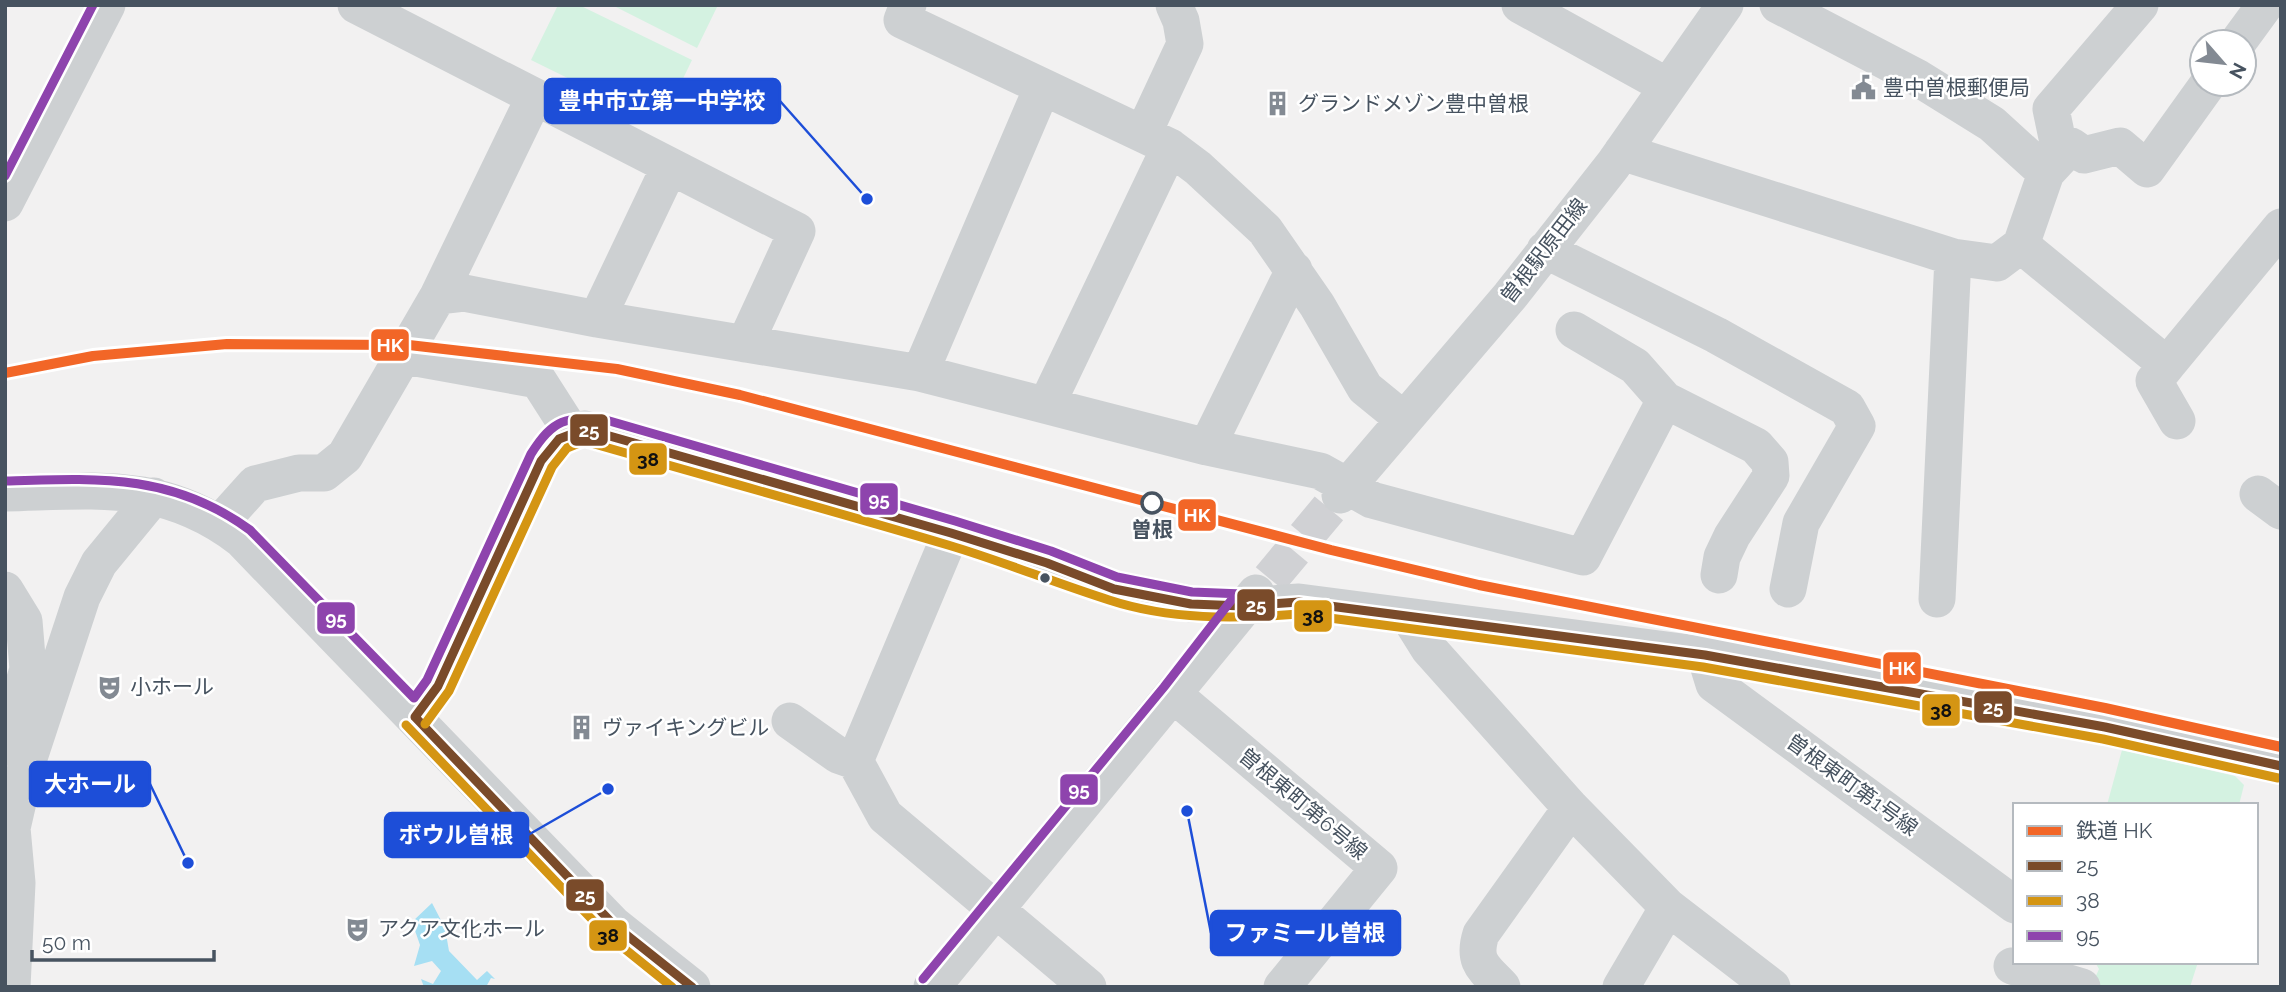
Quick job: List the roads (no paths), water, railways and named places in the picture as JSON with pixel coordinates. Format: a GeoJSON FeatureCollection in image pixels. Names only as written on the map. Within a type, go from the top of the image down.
{"type":"FeatureCollection","features":[{"type":"Feature","properties":{"kind":"street"},"geometry":{"type":"LineString","coordinates":[[5,203],[107,5]]}},
{"type":"Feature","properties":{"kind":"street"},"geometry":{"type":"LineString","coordinates":[[356,5],[797,232],[745,344]]}},
{"type":"Feature","properties":{"kind":"street"},"geometry":{"type":"LineString","coordinates":[[908,5],[902,20],[1156,141],[1198,168],[1265,230],[1294,270],[1366,388],[1403,419]]}},
{"type":"Feature","properties":{"kind":"street"},"geometry":{"type":"LineString","coordinates":[[1047,404],[1156,141],[1185,44],[1181,20],[1174,5]]}},
{"type":"Feature","properties":{"kind":"street"},"geometry":{"type":"LineString","coordinates":[[1520,5],[1667,86]]}},
{"type":"Feature","properties":{"kind":"street","name":"曽根駅原田線"},"geometry":{"type":"LineString","coordinates":[[1344,490],[1510,296],[1622,152],[1725,5]]}},
{"type":"Feature","properties":{"kind":"street"},"geometry":{"type":"LineString","coordinates":[[1778,5],[1918,78],[2054,165]]}},
{"type":"Feature","properties":{"kind":"street"},"geometry":{"type":"LineString","coordinates":[[2054,165],[2051,110],[2140,5]]}},
{"type":"Feature","properties":{"kind":"street"},"geometry":{"type":"LineString","coordinates":[[2248,28],[2265,5]]}},
{"type":"Feature","properties":{"kind":"street"},"geometry":{"type":"LineString","coordinates":[[920,373],[1042,88]]}},
{"type":"Feature","properties":{"kind":"street"},"geometry":{"type":"LineString","coordinates":[[220,523],[255,484],[299,473],[324,472],[345,456],[438,296],[534,98]]}},
{"type":"Feature","properties":{"kind":"street"},"geometry":{"type":"LineString","coordinates":[[1622,152],[1953,257],[1997,263],[2021,245],[2054,165],[2071,146],[2084,155],[2120,146],[2147,169],[2198,98]]}},
{"type":"Feature","properties":{"kind":"street"},"geometry":{"type":"LineString","coordinates":[[597,319],[669,168]]}},
{"type":"Feature","properties":{"kind":"street"},"geometry":{"type":"LineString","coordinates":[[2177,421],[2154,381],[2281,227]]}},
{"type":"Feature","properties":{"kind":"street"},"geometry":{"type":"LineString","coordinates":[[2021,245],[2167,365]]}},
{"type":"Feature","properties":{"kind":"street"},"geometry":{"type":"LineString","coordinates":[[1545,250],[1716,335],[1847,408],[1857,426],[1801,523],[1788,589]]}},
{"type":"Feature","properties":{"kind":"street"},"geometry":{"type":"LineString","coordinates":[[1937,599],[1953,257]]}},
{"type":"Feature","properties":{"kind":"street"},"geometry":{"type":"LineString","coordinates":[[1207,447],[1294,270]]}},
{"type":"Feature","properties":{"kind":"street"},"geometry":{"type":"LineString","coordinates":[[438,296],[464,293],[597,319],[920,373],[1207,447],[1320,471],[1344,490],[1583,557],[1665,400]]}},
{"type":"Feature","properties":{"kind":"street"},"geometry":{"type":"LineString","coordinates":[[1574,330],[1635,366],[1665,400],[1756,446],[1770,462],[1771,476],[1732,536],[1722,557],[1719,575]]}},
{"type":"Feature","properties":{"kind":"street"},"geometry":{"type":"LineString","coordinates":[[405,356],[538,380],[570,430]]}},
{"type":"Feature","properties":{"kind":"street"},"geometry":{"type":"LineString","coordinates":[[415,717],[438,686],[541,461],[553,442],[570,430],[603,432],[951,533],[1114,589],[1191,604],[1243,607],[1299,602],[1705,655],[2105,727],[2281,766]]}},
{"type":"Feature","properties":{"kind":"street"},"geometry":{"type":"LineString","coordinates":[[5,493],[117,490],[154,496],[220,523],[241,539],[614,925],[692,987]]}},
{"type":"Feature","properties":{"kind":"street"},"geometry":{"type":"LineString","coordinates":[[12,987],[12,828],[26,767],[82,597],[99,563],[154,496]]}},
{"type":"Feature","properties":{"kind":"street"},"geometry":{"type":"LineString","coordinates":[[855,761],[951,533]]}},
{"type":"Feature","properties":{"kind":"street"},"geometry":{"type":"LineString","coordinates":[[932,987],[1174,695],[1243,607],[1270,579]]}},
{"type":"Feature","properties":{"kind":"street"},"geometry":{"type":"LineString","coordinates":[[5,590],[24,621],[28,669],[5,747]]}},
{"type":"Feature","properties":{"kind":"street"},"geometry":{"type":"LineString","coordinates":[[1409,617],[1429,649],[1571,808],[1668,907],[1772,987]]}},
{"type":"Feature","properties":{"kind":"street","name":"曽根東町第1号線"},"geometry":{"type":"LineString","coordinates":[[1705,655],[1714,684],[2013,904]]}},
{"type":"Feature","properties":{"kind":"street","name":"曽根東町第6号線"},"geometry":{"type":"LineString","coordinates":[[1174,695],[1379,868],[1282,987]]}},
{"type":"Feature","properties":{"kind":"street"},"geometry":{"type":"LineString","coordinates":[[790,721],[838,755],[855,761],[885,816],[1088,987]]}},
{"type":"Feature","properties":{"kind":"street"},"geometry":{"type":"LineString","coordinates":[[1502,987],[1483,970],[1476,950],[1481,934],[1571,808]]}},
{"type":"Feature","properties":{"kind":"street"},"geometry":{"type":"LineString","coordinates":[[1621,987],[1668,907]]}},
{"type":"Feature","properties":{"kind":"street"},"geometry":{"type":"LineString","coordinates":[[2011,971],[2082,987]]}},
{"type":"Feature","properties":{"kind":"water"},"geometry":{"type":"Polygon","coordinates":[[[432,903],[445,928],[449,951],[477,980],[487,971],[495,979],[491,978],[486,987],[424,987],[421,979],[433,984],[441,971],[432,961],[414,966],[420,945],[412,922],[432,903]]]}},
{"type":"Feature","properties":{"kind":"tunnel"},"geometry":{"type":"LineString","coordinates":[[1270,579],[1340,495]]}},
{"type":"Feature","properties":{"kind":"rail line","name":"HK"},"geometry":{"type":"LineString","coordinates":[[5,373],[93,356],[227,344],[409,345],[617,369],[740,395],[1331,550],[1479,585],[2105,708],[2281,747]]}},
{"type":"Feature","properties":{"kind":"place","name":"豊中曽根郵便局"},"geometry":{"type":"Point","coordinates":[1863,88]}},
{"type":"Feature","properties":{"kind":"place","name":"グランドメゾン豊中曽根"},"geometry":{"type":"Point","coordinates":[1278,104]}},
{"type":"Feature","properties":{"kind":"place","name":"豊中市立第一中学校"},"geometry":{"type":"Point","coordinates":[867,199]}},
{"type":"Feature","properties":{"kind":"place","name":"曽根"},"geometry":{"type":"Point","coordinates":[1152,503]}},
{"type":"Feature","properties":{"kind":"place","name":"小ホール"},"geometry":{"type":"Point","coordinates":[110,687]}},
{"type":"Feature","properties":{"kind":"place","name":"ヴァイキングビル"},"geometry":{"type":"Point","coordinates":[582,728]}},
{"type":"Feature","properties":{"kind":"place","name":"ボウル曽根"},"geometry":{"type":"Point","coordinates":[608,789]}},
{"type":"Feature","properties":{"kind":"place","name":"ファミール曽根"},"geometry":{"type":"Point","coordinates":[1187,811]}},
{"type":"Feature","properties":{"kind":"place","name":"大ホール"},"geometry":{"type":"Point","coordinates":[188,863]}},
{"type":"Feature","properties":{"kind":"place","name":"アクア文化ホール"},"geometry":{"type":"Point","coordinates":[358,929]}}]}
